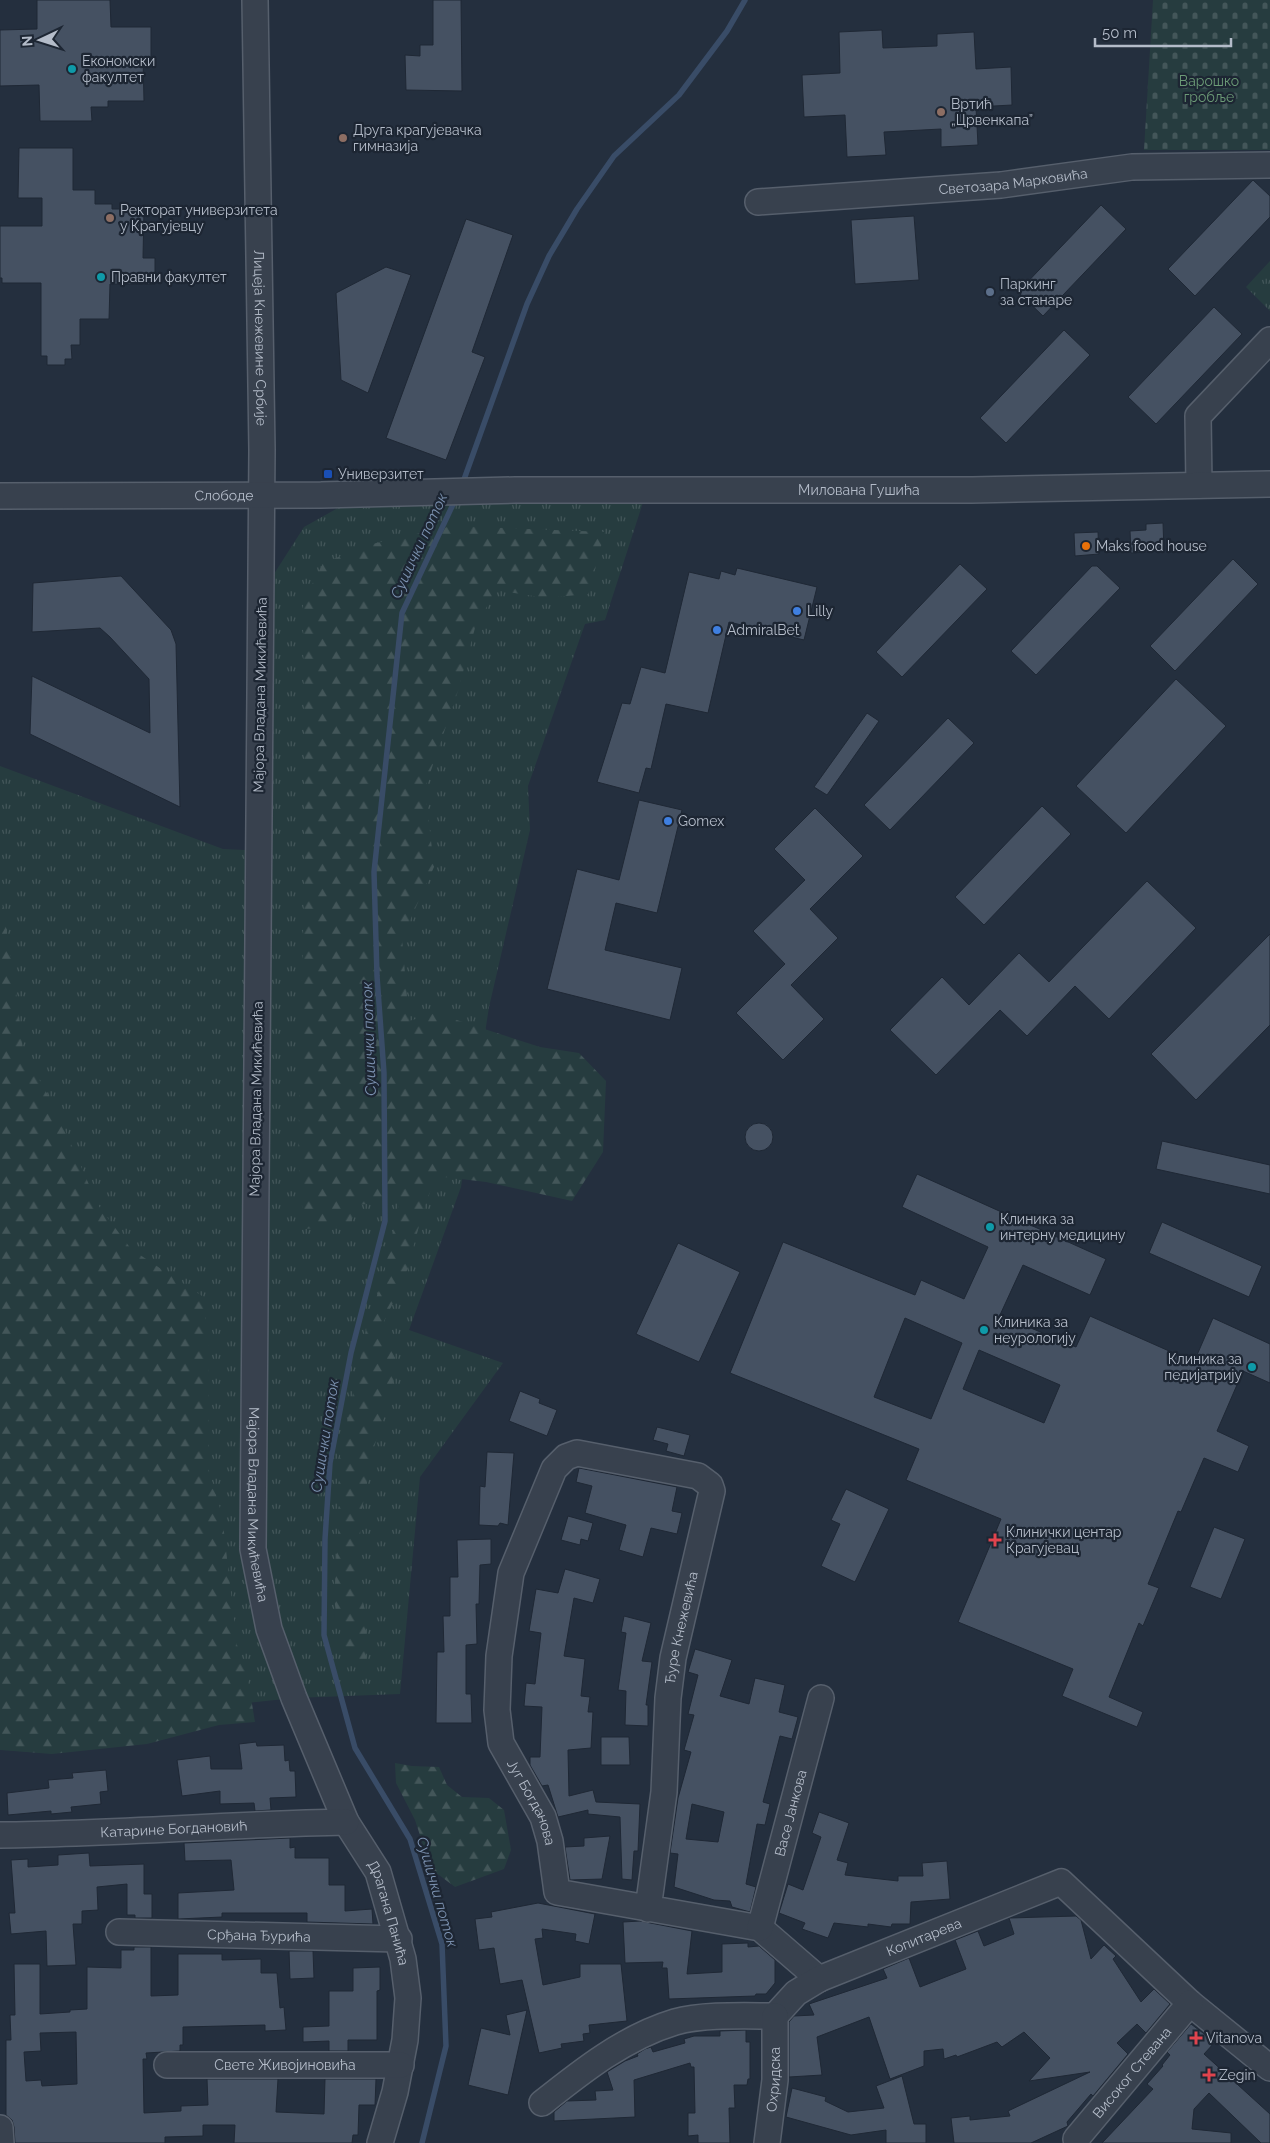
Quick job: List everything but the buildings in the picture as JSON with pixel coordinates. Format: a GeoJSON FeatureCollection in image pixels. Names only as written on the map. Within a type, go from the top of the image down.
{"type":"FeatureCollection","features":[{"type":"Feature","properties":{"kind":"street","name":"Лицеја Кнежевине Србије"},"geometry":{"type":"LineString","coordinates":[[255,0],[262,495]]}},
{"type":"Feature","properties":{"kind":"street","name":"Светозара Марковића"},"geometry":{"type":"LineString","coordinates":[[758,202],[1001,185],[1132,167],[1270,166]]}},
{"type":"Feature","properties":{"kind":"street"},"geometry":{"type":"LineString","coordinates":[[1199,485],[1198,416],[1270,340]]}},
{"type":"Feature","properties":{"kind":"street","name":"Милована Гушића"},"geometry":{"type":"LineString","coordinates":[[447,491],[972,490],[1270,484]]}},
{"type":"Feature","properties":{"kind":"street","name":"Слободе"},"geometry":{"type":"LineString","coordinates":[[0,496],[262,495],[447,491]]}},
{"type":"Feature","properties":{"kind":"street","name":"Мајора Владана Микићевића"},"geometry":{"type":"LineString","coordinates":[[262,495],[253,1549],[269,1629],[294,1698]]}},
{"type":"Feature","properties":{"kind":"street","name":"Југ Богданова"},"geometry":{"type":"LineString","coordinates":[[577,1453],[566,1457],[554,1469],[510,1573],[499,1656],[496,1710],[501,1743],[543,1817],[550,1841],[557,1892],[760,1928]]}},
{"type":"Feature","properties":{"kind":"street","name":"Ђуре Кнежевића"},"geometry":{"type":"LineString","coordinates":[[577,1453],[698,1476],[710,1485],[712,1491],[673,1658],[668,1698],[664,1792],[648,1909]]}},
{"type":"Feature","properties":{"kind":"street","name":"Драгана Панића"},"geometry":{"type":"LineString","coordinates":[[294,1698],[346,1822],[378,1872],[399,1939],[408,1998],[401,2065],[380,2143]]}},
{"type":"Feature","properties":{"kind":"street","name":"Васе Јанкова"},"geometry":{"type":"LineString","coordinates":[[760,1928],[821,1698]]}},
{"type":"Feature","properties":{"kind":"street","name":"Катарине Богдановић"},"geometry":{"type":"LineString","coordinates":[[0,1835],[129,1831],[244,1824],[346,1822]]}},
{"type":"Feature","properties":{"kind":"street","name":"Копитарева"},"geometry":{"type":"LineString","coordinates":[[775,2016],[796,1993],[819,1979],[1061,1882],[1190,2002],[1270,2068]]}},
{"type":"Feature","properties":{"kind":"street"},"geometry":{"type":"LineString","coordinates":[[760,1928],[819,1979]]}},
{"type":"Feature","properties":{"kind":"street","name":"Срђана Ђурића"},"geometry":{"type":"LineString","coordinates":[[119,1932],[399,1939]]}},
{"type":"Feature","properties":{"kind":"street","name":"Високог Стевана"},"geometry":{"type":"LineString","coordinates":[[1074,2142],[1190,2002]]}},
{"type":"Feature","properties":{"kind":"street"},"geometry":{"type":"LineString","coordinates":[[542,2103],[588,2066],[633,2040],[676,2021],[723,2016],[775,2016]]}},
{"type":"Feature","properties":{"kind":"street","name":"Охридска"},"geometry":{"type":"LineString","coordinates":[[767,2143],[775,2080],[775,2016]]}},
{"type":"Feature","properties":{"kind":"street","name":"Свете Живојиновића"},"geometry":{"type":"LineString","coordinates":[[167,2065],[401,2065]]}},
{"type":"Feature","properties":{"kind":"street"},"geometry":{"type":"LineString","coordinates":[[0,2128],[1,2143]]}},
{"type":"Feature","properties":{"kind":"green space","name":"Варошко гробље"},"geometry":{"type":"Polygon","coordinates":[[[1153,0],[1270,0],[1270,150],[1144,150],[1153,0]]]}},
{"type":"Feature","properties":{"kind":"green space"},"geometry":{"type":"Polygon","coordinates":[[[1270,261],[1270,311],[1246,287],[1270,261]]]}},
{"type":"Feature","properties":{"kind":"green space"},"geometry":{"type":"Polygon","coordinates":[[[647,490],[605,620],[585,624],[528,786],[530,830],[489,1007],[461,1187],[409,1330],[503,1363],[420,1477],[400,1694],[294,1698],[0,1729],[0,766],[223,849],[270,851],[272,577],[304,527],[345,504],[647,490]]]}},
{"type":"Feature","properties":{"kind":"green space"},"geometry":{"type":"Polygon","coordinates":[[[452,526],[605,532],[588,594],[546,598],[496,590],[475,628],[458,691],[425,788],[434,867],[402,938],[409,1021],[435,1013],[540,1047],[579,1053],[606,1081],[603,1152],[572,1201],[486,1182],[436,1176],[424,1208],[404,1281],[383,1323],[398,1366],[373,1451],[362,1509],[357,1579],[366,1614],[366,1660],[355,1667],[343,1643],[334,1600],[339,1521],[339,1461],[369,1316],[382,1283],[400,1199],[359,1205],[349,1225],[304,1229],[298,1157],[305,851],[303,602],[323,563],[372,544],[452,526]]]}},
{"type":"Feature","properties":{"kind":"green space"},"geometry":{"type":"Polygon","coordinates":[[[0,903],[2,903],[15,982],[23,1050],[56,1110],[98,1205],[131,1249],[202,1296],[208,1338],[209,1471],[222,1515],[237,1645],[246,1668],[255,1722],[219,1725],[147,1744],[52,1754],[0,1750],[0,903]]]}},
{"type":"Feature","properties":{"kind":"green space"},"geometry":{"type":"Polygon","coordinates":[[[395,1763],[439,1767],[447,1785],[462,1797],[489,1798],[504,1810],[511,1850],[504,1869],[455,1887],[431,1869],[415,1820],[396,1783],[395,1763]]]}},
{"type":"Feature","properties":{"kind":"waterway","name":"Сушички поток"},"geometry":{"type":"LineString","coordinates":[[462,485],[527,304],[549,256],[577,209],[614,156],[679,95],[727,31],[745,0]]}},
{"type":"Feature","properties":{"kind":"waterway","name":"Сушички поток"},"geometry":{"type":"LineString","coordinates":[[422,2143],[446,2046],[442,1944],[410,1839],[355,1748],[324,1635],[325,1539],[330,1463],[351,1353],[385,1221],[384,1073],[377,976],[374,872],[402,613],[456,498]]}},
{"type":"Feature","properties":{"kind":"place","name":"Економски факултет"},"geometry":{"type":"Point","coordinates":[72,69]}},
{"type":"Feature","properties":{"kind":"place","name":"Вртић „Црвенкапа”"},"geometry":{"type":"Point","coordinates":[941,112]}},
{"type":"Feature","properties":{"kind":"place","name":"Друга крагујевачка гимназија"},"geometry":{"type":"Point","coordinates":[343,138]}},
{"type":"Feature","properties":{"kind":"place","name":"Ректорат универзитета у Крагујевцу"},"geometry":{"type":"Point","coordinates":[110,218]}},
{"type":"Feature","properties":{"kind":"place","name":"Правни факултет"},"geometry":{"type":"Point","coordinates":[101,277]}},
{"type":"Feature","properties":{"kind":"place","name":"Паркинг за станаре"},"geometry":{"type":"Point","coordinates":[990,292]}},
{"type":"Feature","properties":{"kind":"place","name":"Универзитет"},"geometry":{"type":"Point","coordinates":[328,474]}},
{"type":"Feature","properties":{"kind":"place","name":"Maks food house"},"geometry":{"type":"Point","coordinates":[1086,546]}},
{"type":"Feature","properties":{"kind":"place","name":"Lilly"},"geometry":{"type":"Point","coordinates":[797,611]}},
{"type":"Feature","properties":{"kind":"place","name":"AdmiralBet"},"geometry":{"type":"Point","coordinates":[717,630]}},
{"type":"Feature","properties":{"kind":"place","name":"Gomex"},"geometry":{"type":"Point","coordinates":[668,821]}},
{"type":"Feature","properties":{"kind":"place","name":"Клиника за интерну медицину"},"geometry":{"type":"Point","coordinates":[990,1227]}},
{"type":"Feature","properties":{"kind":"place","name":"Клиника за неурологију"},"geometry":{"type":"Point","coordinates":[984,1330]}},
{"type":"Feature","properties":{"kind":"place","name":"Клиника за педијатрију"},"geometry":{"type":"Point","coordinates":[1252,1367]}},
{"type":"Feature","properties":{"kind":"place","name":"Клинички центар Крагујевац"},"geometry":{"type":"Point","coordinates":[995,1540]}},
{"type":"Feature","properties":{"kind":"place","name":"Vitanova"},"geometry":{"type":"Point","coordinates":[1196,2038]}},
{"type":"Feature","properties":{"kind":"place","name":"Zegin"},"geometry":{"type":"Point","coordinates":[1209,2075]}}]}
